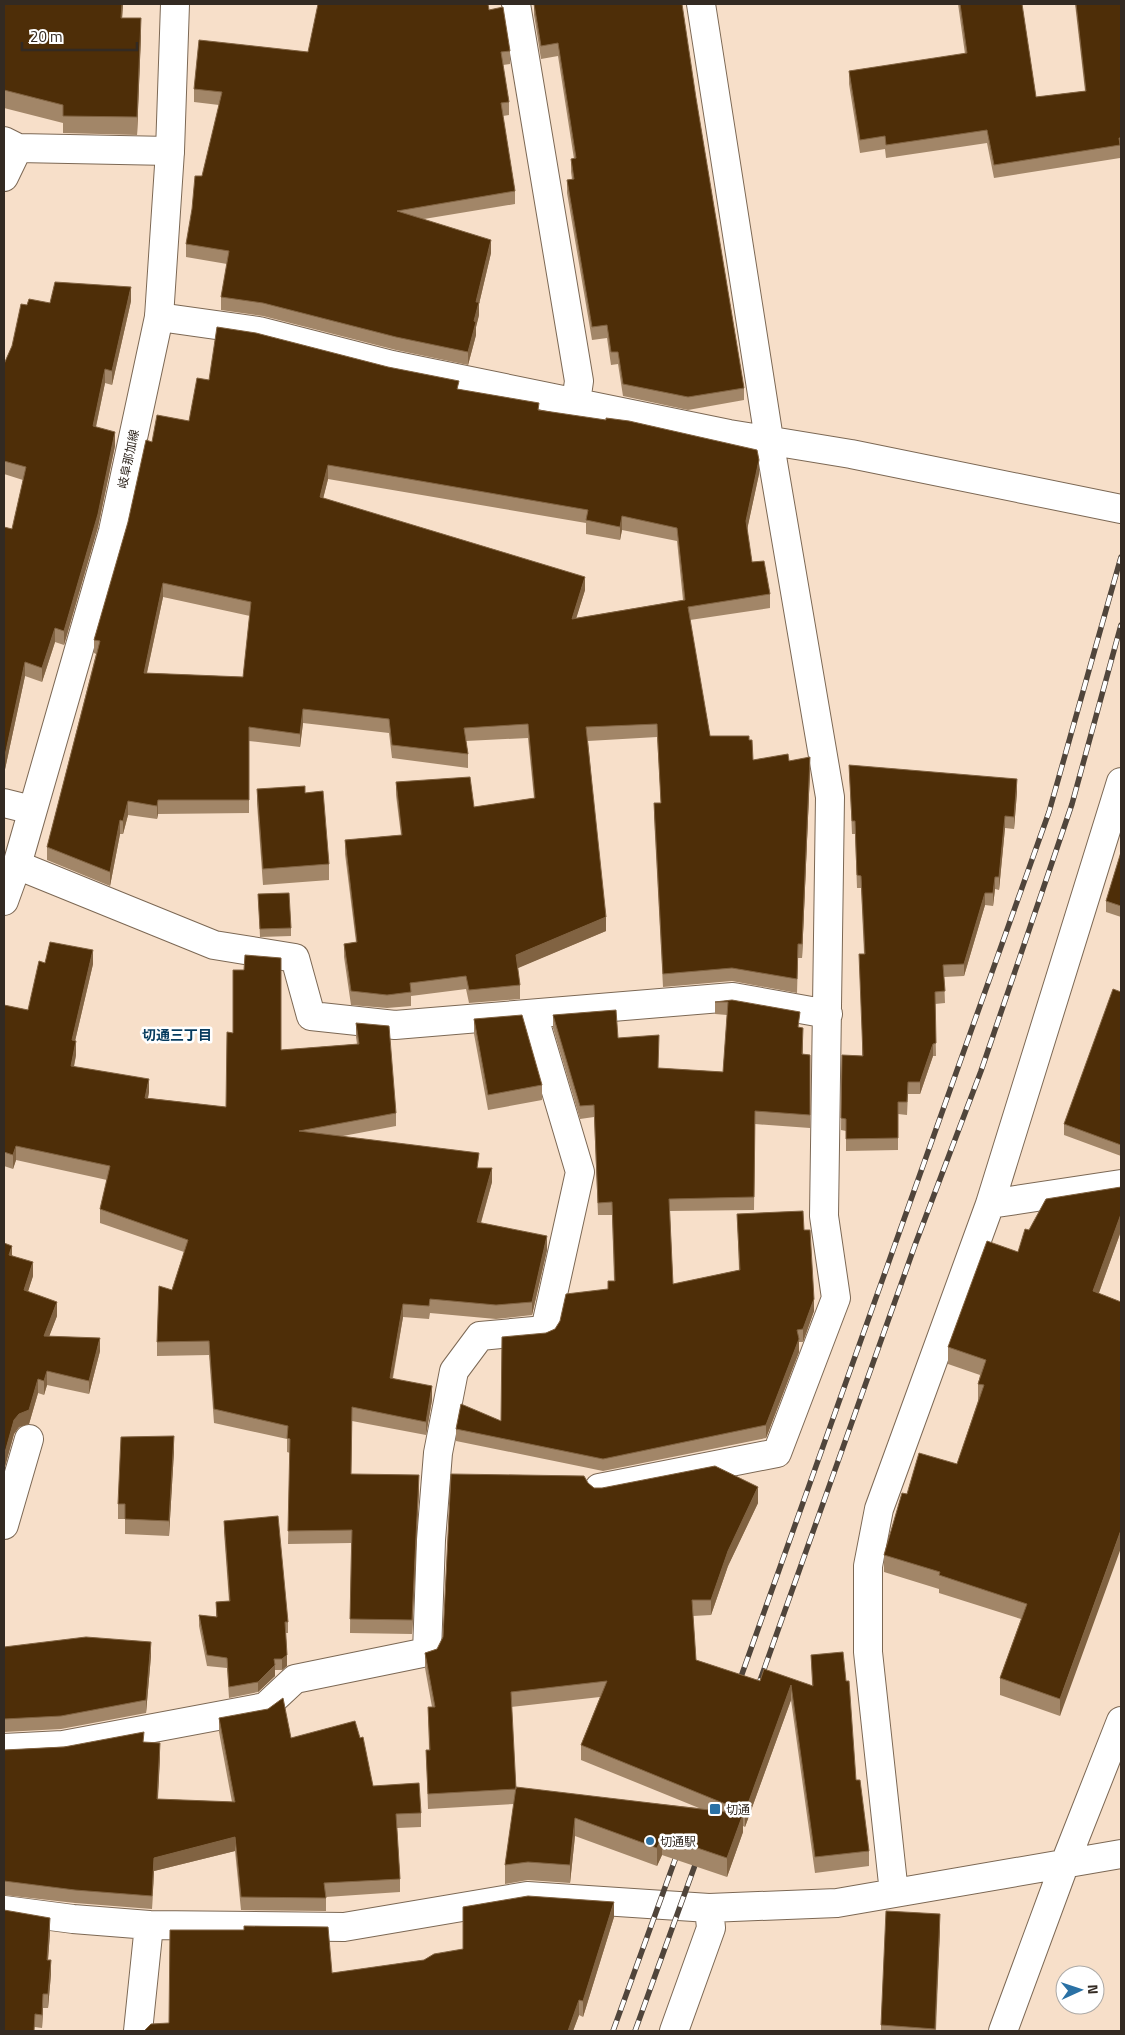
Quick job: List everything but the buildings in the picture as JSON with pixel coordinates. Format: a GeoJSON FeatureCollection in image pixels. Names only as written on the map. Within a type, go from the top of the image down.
{"type":"FeatureCollection","features":[{"type":"Feature","properties":{"kind":"street","name":"岐阜那加線"},"geometry":{"type":"LineString","coordinates":[[4,901],[17,865],[113,531],[159,316],[170,152],[175,4]]}},
{"type":"Feature","properties":{"kind":"street"},"geometry":{"type":"LineString","coordinates":[[516,4],[579,381],[576,402]]}},
{"type":"Feature","properties":{"kind":"street"},"geometry":{"type":"LineString","coordinates":[[598,1488],[777,1453],[836,1298],[824,1216],[830,797],[769,439],[701,4]]}},
{"type":"Feature","properties":{"kind":"street"},"geometry":{"type":"LineString","coordinates":[[4,177],[11,145],[170,152]]}},
{"type":"Feature","properties":{"kind":"street"},"geometry":{"type":"LineString","coordinates":[[159,316],[259,331],[392,365],[729,434],[769,439],[1121,509]]}},
{"type":"Feature","properties":{"kind":"street"},"geometry":{"type":"LineString","coordinates":[[894,1893],[868,1652],[868,1566],[879,1509],[990,1204],[1121,782]]}},
{"type":"Feature","properties":{"kind":"street"},"geometry":{"type":"LineString","coordinates":[[4,804],[32,810]]}},
{"type":"Feature","properties":{"kind":"street"},"geometry":{"type":"LineString","coordinates":[[17,865],[214,945],[295,958],[311,1016],[395,1025],[732,997],[828,1014]]}},
{"type":"Feature","properties":{"kind":"street"},"geometry":{"type":"LineString","coordinates":[[4,1748],[64,1745],[265,1706],[295,1679],[428,1652],[431,1540],[438,1453],[454,1371],[480,1336],[545,1330],[580,1172],[533,1014]]}},
{"type":"Feature","properties":{"kind":"street"},"geometry":{"type":"LineString","coordinates":[[990,1204],[1121,1184]]}},
{"type":"Feature","properties":{"kind":"street"},"geometry":{"type":"LineString","coordinates":[[4,1525],[30,1439]]}},
{"type":"Feature","properties":{"kind":"street"},"geometry":{"type":"LineString","coordinates":[[1003,2031],[1065,1863],[1121,1721]]}},
{"type":"Feature","properties":{"kind":"street"},"geometry":{"type":"LineString","coordinates":[[4,1910],[73,1919],[149,1925],[344,1927],[527,1896],[709,1908],[837,1903],[1121,1854]]}},
{"type":"Feature","properties":{"kind":"street"},"geometry":{"type":"LineString","coordinates":[[674,2031],[711,1928],[709,1908]]}},
{"type":"Feature","properties":{"kind":"street"},"geometry":{"type":"LineString","coordinates":[[138,2031],[149,1925]]}},
{"type":"Feature","properties":{"kind":"railway"},"geometry":{"type":"LineString","coordinates":[[737,1688],[1049,812],[1121,557]]}},
{"type":"Feature","properties":{"kind":"railway"},"geometry":{"type":"LineString","coordinates":[[757,1689],[915,1245],[981,1071],[1072,804],[1121,625]]}},
{"type":"Feature","properties":{"kind":"railway"},"geometry":{"type":"LineString","coordinates":[[613,2031],[680,1846]]}},
{"type":"Feature","properties":{"kind":"railway"},"geometry":{"type":"LineString","coordinates":[[635,2031],[699,1854]]}},
{"type":"Feature","properties":{"kind":"place","name":"切通"},"geometry":{"type":"Point","coordinates":[715,1809]}},
{"type":"Feature","properties":{"kind":"place","name":"切通駅"},"geometry":{"type":"Point","coordinates":[650,1841]}},
{"type":"Feature","properties":{"kind":"district","name":"切通三丁目"},"geometry":{"type":"Point","coordinates":[177,1034]}}]}
